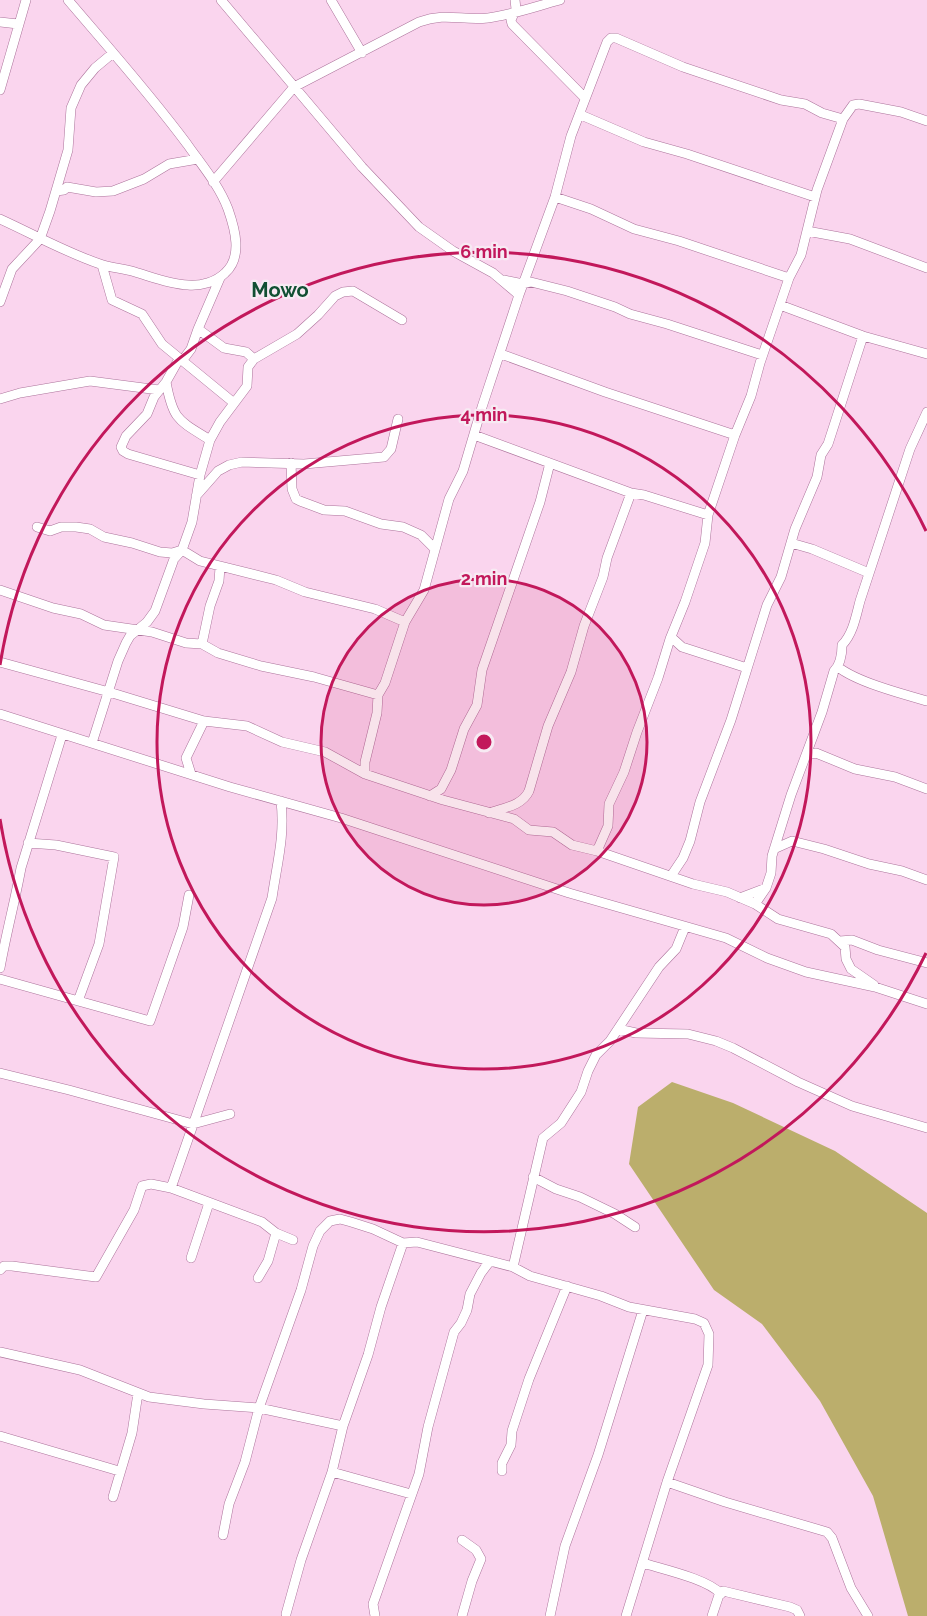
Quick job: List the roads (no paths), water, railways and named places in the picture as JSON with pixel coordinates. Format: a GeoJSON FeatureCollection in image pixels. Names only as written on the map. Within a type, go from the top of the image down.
{"type":"FeatureCollection","features":[{"type":"Feature","properties":{"kind":"street"},"geometry":{"type":"LineString","coordinates":[[0,90],[26,0]]}},
{"type":"Feature","properties":{"kind":"street"},"geometry":{"type":"LineString","coordinates":[[0,219],[102,265],[190,286],[220,278],[233,263],[236,243],[227,207],[213,182],[164,112],[68,0]]}},
{"type":"Feature","properties":{"kind":"street"},"geometry":{"type":"LineString","coordinates":[[221,0],[362,167],[419,227],[453,251],[502,279],[519,295]]}},
{"type":"Feature","properties":{"kind":"street"},"geometry":{"type":"LineString","coordinates":[[331,0],[362,53]]}},
{"type":"Feature","properties":{"kind":"street"},"geometry":{"type":"LineString","coordinates":[[515,0],[516,9],[511,20],[512,24],[585,98]]}},
{"type":"Feature","properties":{"kind":"street"},"geometry":{"type":"LineString","coordinates":[[213,182],[294,87],[419,22],[434,17],[488,18],[560,0]]}},
{"type":"Feature","properties":{"kind":"street"},"geometry":{"type":"LineString","coordinates":[[0,22],[18,24]]}},
{"type":"Feature","properties":{"kind":"street"},"geometry":{"type":"LineString","coordinates":[[360,772],[375,722],[378,695],[385,683],[405,622],[424,590],[450,500],[463,471],[519,295],[555,197],[571,136],[581,115],[604,47],[611,38],[616,38],[683,67],[781,100],[805,104],[830,116],[843,119]]}},
{"type":"Feature","properties":{"kind":"street"},"geometry":{"type":"LineString","coordinates":[[0,302],[12,269],[40,238],[68,150],[71,108],[81,85],[95,68],[113,53]]}},
{"type":"Feature","properties":{"kind":"street"},"geometry":{"type":"LineString","coordinates":[[597,851],[608,826],[609,804],[624,772],[705,543],[708,515],[751,396],[762,355],[789,278],[801,255],[815,197],[843,119],[853,105],[859,104],[901,112],[927,121]]}},
{"type":"Feature","properties":{"kind":"street"},"geometry":{"type":"LineString","coordinates":[[581,115],[644,142],[815,197]]}},
{"type":"Feature","properties":{"kind":"street"},"geometry":{"type":"LineString","coordinates":[[56,191],[67,187],[96,192],[113,191],[144,179],[169,164],[198,159]]}},
{"type":"Feature","properties":{"kind":"street"},"geometry":{"type":"LineString","coordinates":[[555,197],[591,209],[634,230],[673,240],[789,278]]}},
{"type":"Feature","properties":{"kind":"street"},"geometry":{"type":"LineString","coordinates":[[807,231],[850,239],[927,268]]}},
{"type":"Feature","properties":{"kind":"street"},"geometry":{"type":"LineString","coordinates":[[102,265],[112,300],[142,314],[162,344],[234,403]]}},
{"type":"Feature","properties":{"kind":"street"},"geometry":{"type":"LineString","coordinates":[[200,474],[123,452],[121,447],[124,440],[147,414],[179,359],[191,349],[220,278]]}},
{"type":"Feature","properties":{"kind":"street"},"geometry":{"type":"LineString","coordinates":[[502,279],[523,284],[531,282],[567,291],[608,304],[630,314],[675,326],[762,355]]}},
{"type":"Feature","properties":{"kind":"street"},"geometry":{"type":"LineString","coordinates":[[92,743],[122,652],[130,636],[155,611],[174,559],[182,550],[192,522],[200,474],[210,440],[220,422],[247,386],[248,367],[254,359],[297,334],[335,296],[343,292],[353,291],[402,320]]}},
{"type":"Feature","properties":{"kind":"street"},"geometry":{"type":"LineString","coordinates":[[780,305],[862,336],[927,354]]}},
{"type":"Feature","properties":{"kind":"street"},"geometry":{"type":"LineString","coordinates":[[198,329],[229,351],[246,352],[254,359]]}},
{"type":"Feature","properties":{"kind":"street"},"geometry":{"type":"LineString","coordinates":[[671,876],[683,858],[690,841],[700,802],[731,720],[767,605],[781,578],[791,543],[817,477],[821,455],[828,444],[862,336]]}},
{"type":"Feature","properties":{"kind":"street"},"geometry":{"type":"LineString","coordinates":[[501,354],[735,435]]}},
{"type":"Feature","properties":{"kind":"street"},"geometry":{"type":"LineString","coordinates":[[0,399],[20,393],[90,381],[159,390]]}},
{"type":"Feature","properties":{"kind":"street"},"geometry":{"type":"LineString","coordinates":[[166,381],[170,405],[174,412],[187,426],[210,440]]}},
{"type":"Feature","properties":{"kind":"street"},"geometry":{"type":"LineString","coordinates":[[755,904],[771,873],[774,849],[791,795],[811,754],[811,743],[834,671],[842,655],[842,645],[853,626],[916,435],[927,412]]}},
{"type":"Feature","properties":{"kind":"street"},"geometry":{"type":"LineString","coordinates":[[196,496],[218,471],[229,465],[253,461],[304,464],[384,457],[391,449],[398,419]]}},
{"type":"Feature","properties":{"kind":"street"},"geometry":{"type":"LineString","coordinates":[[916,435],[927,434]]}},
{"type":"Feature","properties":{"kind":"street"},"geometry":{"type":"LineString","coordinates":[[474,435],[631,493],[708,515]]}},
{"type":"Feature","properties":{"kind":"street"},"geometry":{"type":"LineString","coordinates":[[291,463],[292,489],[296,499],[328,511],[345,511],[381,524],[403,527],[427,539],[435,549]]}},
{"type":"Feature","properties":{"kind":"street"},"geometry":{"type":"LineString","coordinates":[[430,796],[441,789],[451,770],[464,729],[477,705],[482,670],[540,502],[550,463]]}},
{"type":"Feature","properties":{"kind":"street"},"geometry":{"type":"LineString","coordinates":[[489,813],[520,802],[529,791],[550,720],[571,672],[584,626],[603,577],[605,563],[631,493]]}},
{"type":"Feature","properties":{"kind":"street"},"geometry":{"type":"LineString","coordinates":[[36,527],[50,531],[61,527],[90,529],[104,537],[159,552],[172,553],[182,550],[200,561],[276,580],[305,592],[375,609],[405,622]]}},
{"type":"Feature","properties":{"kind":"street"},"geometry":{"type":"LineString","coordinates":[[427,539],[440,536]]}},
{"type":"Feature","properties":{"kind":"street"},"geometry":{"type":"LineString","coordinates":[[791,543],[812,549],[869,573]]}},
{"type":"Feature","properties":{"kind":"street"},"geometry":{"type":"LineString","coordinates":[[202,645],[207,616],[219,581],[220,567]]}},
{"type":"Feature","properties":{"kind":"street"},"geometry":{"type":"LineString","coordinates":[[0,591],[53,608],[81,614],[104,625],[152,632],[186,643],[202,645],[261,666],[314,677],[378,695]]}},
{"type":"Feature","properties":{"kind":"street"},"geometry":{"type":"LineString","coordinates":[[671,637],[682,647],[747,668]]}},
{"type":"Feature","properties":{"kind":"street"},"geometry":{"type":"LineString","coordinates":[[0,662],[204,721],[247,726],[282,742],[325,752],[360,772],[443,800],[514,819],[529,830],[553,832],[572,845],[597,851],[636,866],[693,884],[721,890],[755,904],[770,916],[831,934],[845,947],[846,959],[860,980]]}},
{"type":"Feature","properties":{"kind":"street"},"geometry":{"type":"LineString","coordinates":[[838,667],[850,674],[927,701]]}},
{"type":"Feature","properties":{"kind":"street"},"geometry":{"type":"LineString","coordinates":[[0,714],[62,735],[341,818],[558,889],[726,938],[767,958],[806,972],[860,980],[927,1004]]}},
{"type":"Feature","properties":{"kind":"street"},"geometry":{"type":"LineString","coordinates":[[191,774],[186,758],[204,721]]}},
{"type":"Feature","properties":{"kind":"street"},"geometry":{"type":"LineString","coordinates":[[0,968],[28,843],[62,735]]}},
{"type":"Feature","properties":{"kind":"street"},"geometry":{"type":"LineString","coordinates":[[811,754],[855,769],[895,777],[927,789]]}},
{"type":"Feature","properties":{"kind":"street"},"geometry":{"type":"LineString","coordinates":[[441,789],[443,800]]}},
{"type":"Feature","properties":{"kind":"street"},"geometry":{"type":"LineString","coordinates":[[171,1188],[272,898],[284,824],[281,801]]}},
{"type":"Feature","properties":{"kind":"street"},"geometry":{"type":"LineString","coordinates":[[784,821],[786,831],[792,841]]}},
{"type":"Feature","properties":{"kind":"street"},"geometry":{"type":"LineString","coordinates":[[774,849],[792,841],[869,864],[903,871],[927,880]]}},
{"type":"Feature","properties":{"kind":"street"},"geometry":{"type":"LineString","coordinates":[[28,843],[56,845],[114,857],[99,944],[78,1001]]}},
{"type":"Feature","properties":{"kind":"street"},"geometry":{"type":"LineString","coordinates":[[740,898],[765,888]]}},
{"type":"Feature","properties":{"kind":"street"},"geometry":{"type":"LineString","coordinates":[[0,979],[150,1021],[183,927],[189,895]]}},
{"type":"Feature","properties":{"kind":"street"},"geometry":{"type":"LineString","coordinates":[[513,1267],[543,1138],[561,1123],[581,1092],[594,1059],[618,1029],[625,1015],[659,967],[676,950],[685,927]]}},
{"type":"Feature","properties":{"kind":"street"},"geometry":{"type":"LineString","coordinates":[[840,941],[852,940],[878,950],[927,963]]}},
{"type":"Feature","properties":{"kind":"street"},"geometry":{"type":"LineString","coordinates":[[618,1029],[636,1033],[688,1034],[716,1041],[852,1106],[927,1128]]}},
{"type":"Feature","properties":{"kind":"street"},"geometry":{"type":"LineString","coordinates":[[0,1073],[193,1124],[230,1114]]}},
{"type":"Feature","properties":{"kind":"street"},"geometry":{"type":"LineString","coordinates":[[533,1177],[615,1214],[635,1227]]}},
{"type":"Feature","properties":{"kind":"street"},"geometry":{"type":"LineString","coordinates":[[0,1270],[4,1266],[12,1266],[96,1277],[134,1210],[142,1186],[151,1184],[171,1188],[262,1222],[276,1233],[293,1240]]}},
{"type":"Feature","properties":{"kind":"street"},"geometry":{"type":"LineString","coordinates":[[191,1258],[210,1203]]}},
{"type":"Feature","properties":{"kind":"street"},"geometry":{"type":"LineString","coordinates":[[223,1535],[229,1504],[259,1408],[301,1290],[313,1246],[324,1226],[330,1221],[340,1219],[373,1229],[403,1243],[417,1242],[513,1267],[530,1276],[643,1310],[695,1318],[704,1323],[709,1334],[708,1365],[667,1482],[626,1616]]}},
{"type":"Feature","properties":{"kind":"street"},"geometry":{"type":"LineString","coordinates":[[258,1278],[268,1261],[276,1233]]}},
{"type":"Feature","properties":{"kind":"street"},"geometry":{"type":"LineString","coordinates":[[286,1614],[301,1560],[332,1472],[343,1426],[403,1243]]}},
{"type":"Feature","properties":{"kind":"street"},"geometry":{"type":"LineString","coordinates":[[375,1616],[373,1604],[416,1485],[424,1456],[428,1427],[454,1332],[467,1310],[470,1294],[481,1273],[490,1262]]}},
{"type":"Feature","properties":{"kind":"street"},"geometry":{"type":"LineString","coordinates":[[502,1471],[502,1463],[511,1444],[512,1431],[529,1380],[567,1286]]}},
{"type":"Feature","properties":{"kind":"street"},"geometry":{"type":"LineString","coordinates":[[550,1616],[565,1546],[598,1455],[643,1310]]}},
{"type":"Feature","properties":{"kind":"street"},"geometry":{"type":"LineString","coordinates":[[0,1352],[80,1370],[138,1393],[165,1400],[259,1408],[343,1426]]}},
{"type":"Feature","properties":{"kind":"street"},"geometry":{"type":"LineString","coordinates":[[113,1497],[132,1433],[138,1393]]}},
{"type":"Feature","properties":{"kind":"street"},"geometry":{"type":"LineString","coordinates":[[0,1436],[119,1471]]}},
{"type":"Feature","properties":{"kind":"street"},"geometry":{"type":"LineString","coordinates":[[332,1472],[411,1494]]}},
{"type":"Feature","properties":{"kind":"street"},"geometry":{"type":"LineString","coordinates":[[667,1482],[827,1532],[832,1538],[851,1588],[868,1616]]}},
{"type":"Feature","properties":{"kind":"street"},"geometry":{"type":"LineString","coordinates":[[462,1540],[476,1550],[481,1559],[462,1616]]}},
{"type":"Feature","properties":{"kind":"street"},"geometry":{"type":"LineString","coordinates":[[643,1563],[691,1578],[712,1587],[721,1594]]}},
{"type":"Feature","properties":{"kind":"street"},"geometry":{"type":"LineString","coordinates":[[712,1616],[723,1591],[790,1607],[800,1616]]}},
{"type":"Feature","properties":{"kind":"district","name":"Mowo"},"geometry":{"type":"Point","coordinates":[280,290]}}]}
